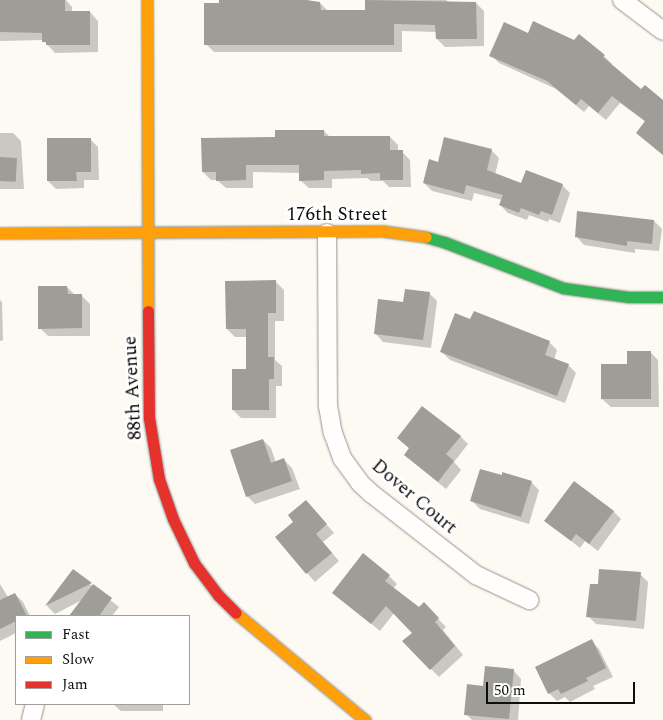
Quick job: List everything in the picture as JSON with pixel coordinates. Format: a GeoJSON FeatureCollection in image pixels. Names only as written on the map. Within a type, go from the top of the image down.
{"type":"FeatureCollection","features":[{"type":"Feature","properties":{"kind":"street","name":"88th Avenue"},"geometry":{"type":"LineString","coordinates":[[148,0],[147,232],[149,418],[158,479],[173,519],[194,563],[218,595],[242,620],[366,720]]}},
{"type":"Feature","properties":{"kind":"street"},"geometry":{"type":"LineString","coordinates":[[622,0],[663,31]]}},
{"type":"Feature","properties":{"kind":"street","name":"176th Street"},"geometry":{"type":"LineString","coordinates":[[0,233],[327,233],[383,231],[413,234],[471,251],[534,279],[563,288],[611,296],[663,297]]}},
{"type":"Feature","properties":{"kind":"street","name":"Dover Court"},"geometry":{"type":"LineString","coordinates":[[327,233],[328,406],[333,433],[342,458],[360,482],[372,494],[476,575],[530,600]]}},
{"type":"Feature","properties":{"kind":"street"},"geometry":{"type":"LineString","coordinates":[[31,720],[35,705]]}},
{"type":"Feature","properties":{"kind":"building"},"geometry":{"type":"Polygon","coordinates":[[[0,0],[65,0],[65,11],[90,11],[90,45],[46,45],[46,42],[42,42],[42,33],[0,32],[0,0]]]}},
{"type":"Feature","properties":{"kind":"building"},"geometry":{"type":"Polygon","coordinates":[[[219,0],[306,0],[320,2],[321,10],[365,10],[365,0],[476,2],[477,39],[436,39],[435,25],[394,24],[394,45],[204,45],[204,3],[219,3],[219,0]]]}},
{"type":"Feature","properties":{"kind":"building"},"geometry":{"type":"Polygon","coordinates":[[[533,21],[574,40],[579,34],[605,55],[603,57],[641,89],[645,85],[663,100],[663,155],[636,133],[645,121],[612,96],[598,113],[581,99],[576,105],[547,81],[489,56],[504,22],[528,33],[533,21]]]}},
{"type":"Feature","properties":{"kind":"building"},"geometry":{"type":"Polygon","coordinates":[[[275,130],[324,130],[324,136],[390,136],[390,150],[403,150],[403,180],[380,180],[380,173],[361,174],[361,170],[324,171],[324,180],[299,181],[299,165],[246,165],[246,180],[216,181],[216,172],[202,172],[201,138],[275,137],[275,130]]]}},
{"type":"Feature","properties":{"kind":"building"},"geometry":{"type":"Polygon","coordinates":[[[444,137],[492,149],[487,170],[521,183],[526,170],[563,184],[552,215],[541,211],[539,215],[521,208],[519,213],[499,205],[503,195],[466,185],[464,194],[423,183],[429,159],[438,162],[444,137]]]}},
{"type":"Feature","properties":{"kind":"building"},"geometry":{"type":"Polygon","coordinates":[[[47,138],[91,138],[91,172],[76,172],[77,181],[47,181],[47,138]]]}},
{"type":"Feature","properties":{"kind":"building"},"geometry":{"type":"Polygon","coordinates":[[[0,157],[17,158],[16,182],[0,181],[0,157]]]}},
{"type":"Feature","properties":{"kind":"building"},"geometry":{"type":"Polygon","coordinates":[[[577,211],[654,220],[652,244],[627,241],[627,246],[575,237],[577,211]]]}},
{"type":"Feature","properties":{"kind":"building"},"geometry":{"type":"Polygon","coordinates":[[[276,280],[276,313],[268,313],[268,357],[274,357],[274,379],[269,379],[269,410],[232,410],[232,369],[246,369],[246,329],[226,329],[225,281],[276,280]]]}},
{"type":"Feature","properties":{"kind":"building"},"geometry":{"type":"Polygon","coordinates":[[[38,286],[67,286],[68,294],[82,294],[82,328],[38,329],[38,286]]]}},
{"type":"Feature","properties":{"kind":"building"},"geometry":{"type":"Polygon","coordinates":[[[405,289],[430,292],[423,340],[374,334],[378,299],[403,302],[405,289]]]}},
{"type":"Feature","properties":{"kind":"building"},"geometry":{"type":"Polygon","coordinates":[[[474,311],[550,341],[545,355],[569,364],[557,396],[440,352],[455,313],[470,319],[474,311]]]}},
{"type":"Feature","properties":{"kind":"building"},"geometry":{"type":"Polygon","coordinates":[[[627,351],[651,351],[651,399],[601,399],[601,364],[627,364],[627,351]]]}},
{"type":"Feature","properties":{"kind":"building"},"geometry":{"type":"Polygon","coordinates":[[[422,406],[461,436],[446,454],[454,461],[438,482],[404,455],[409,448],[397,438],[422,406]]]}},
{"type":"Feature","properties":{"kind":"building"},"geometry":{"type":"Polygon","coordinates":[[[263,439],[271,463],[284,458],[292,481],[246,497],[230,450],[263,439]]]}},
{"type":"Feature","properties":{"kind":"building"},"geometry":{"type":"Polygon","coordinates":[[[480,469],[502,475],[502,472],[532,481],[521,517],[470,501],[480,469]]]}},
{"type":"Feature","properties":{"kind":"building"},"geometry":{"type":"Polygon","coordinates":[[[574,481],[614,511],[589,544],[576,534],[571,541],[544,521],[574,481]]]}},
{"type":"Feature","properties":{"kind":"building"},"geometry":{"type":"Polygon","coordinates":[[[306,500],[327,524],[316,534],[332,553],[306,574],[275,537],[293,522],[288,515],[306,500]]]}},
{"type":"Feature","properties":{"kind":"building"},"geometry":{"type":"Polygon","coordinates":[[[363,553],[390,575],[385,581],[419,607],[424,602],[439,618],[435,622],[455,646],[430,670],[402,641],[412,633],[386,606],[371,624],[332,593],[363,553]]]}},
{"type":"Feature","properties":{"kind":"building"},"geometry":{"type":"Polygon","coordinates":[[[73,569],[92,583],[45,606],[73,569]]]}},
{"type":"Feature","properties":{"kind":"building"},"geometry":{"type":"Polygon","coordinates":[[[599,569],[641,572],[636,621],[586,617],[590,584],[598,584],[599,569]]]}},
{"type":"Feature","properties":{"kind":"building"},"geometry":{"type":"Polygon","coordinates":[[[93,584],[112,598],[100,615],[70,615],[93,584]]]}},
{"type":"Feature","properties":{"kind":"building"},"geometry":{"type":"Polygon","coordinates":[[[15,593],[26,615],[15,615],[15,622],[0,629],[0,600],[15,593]]]}},
{"type":"Feature","properties":{"kind":"building"},"geometry":{"type":"Polygon","coordinates":[[[592,639],[606,668],[586,678],[588,681],[561,694],[558,689],[548,694],[535,667],[592,639]]]}},
{"type":"Feature","properties":{"kind":"building"},"geometry":{"type":"Polygon","coordinates":[[[485,666],[514,669],[509,719],[464,715],[467,684],[483,686],[485,666]]]}},
{"type":"Feature","properties":{"kind":"traffic: fast"},"geometry":{"type":"LineString","coordinates":[[426,237],[444,242],[563,288],[629,297],[663,297]]}},
{"type":"Feature","properties":{"kind":"traffic: slow"},"geometry":{"type":"LineString","coordinates":[[147,0],[148,311]]}},
{"type":"Feature","properties":{"kind":"traffic: slow"},"geometry":{"type":"LineString","coordinates":[[0,233],[383,231],[426,237]]}},
{"type":"Feature","properties":{"kind":"traffic: slow"},"geometry":{"type":"LineString","coordinates":[[236,613],[365,720]]}},
{"type":"Feature","properties":{"kind":"traffic: jam"},"geometry":{"type":"LineString","coordinates":[[148,311],[149,418],[159,479],[173,519],[194,563],[218,595],[236,613]]}}]}
